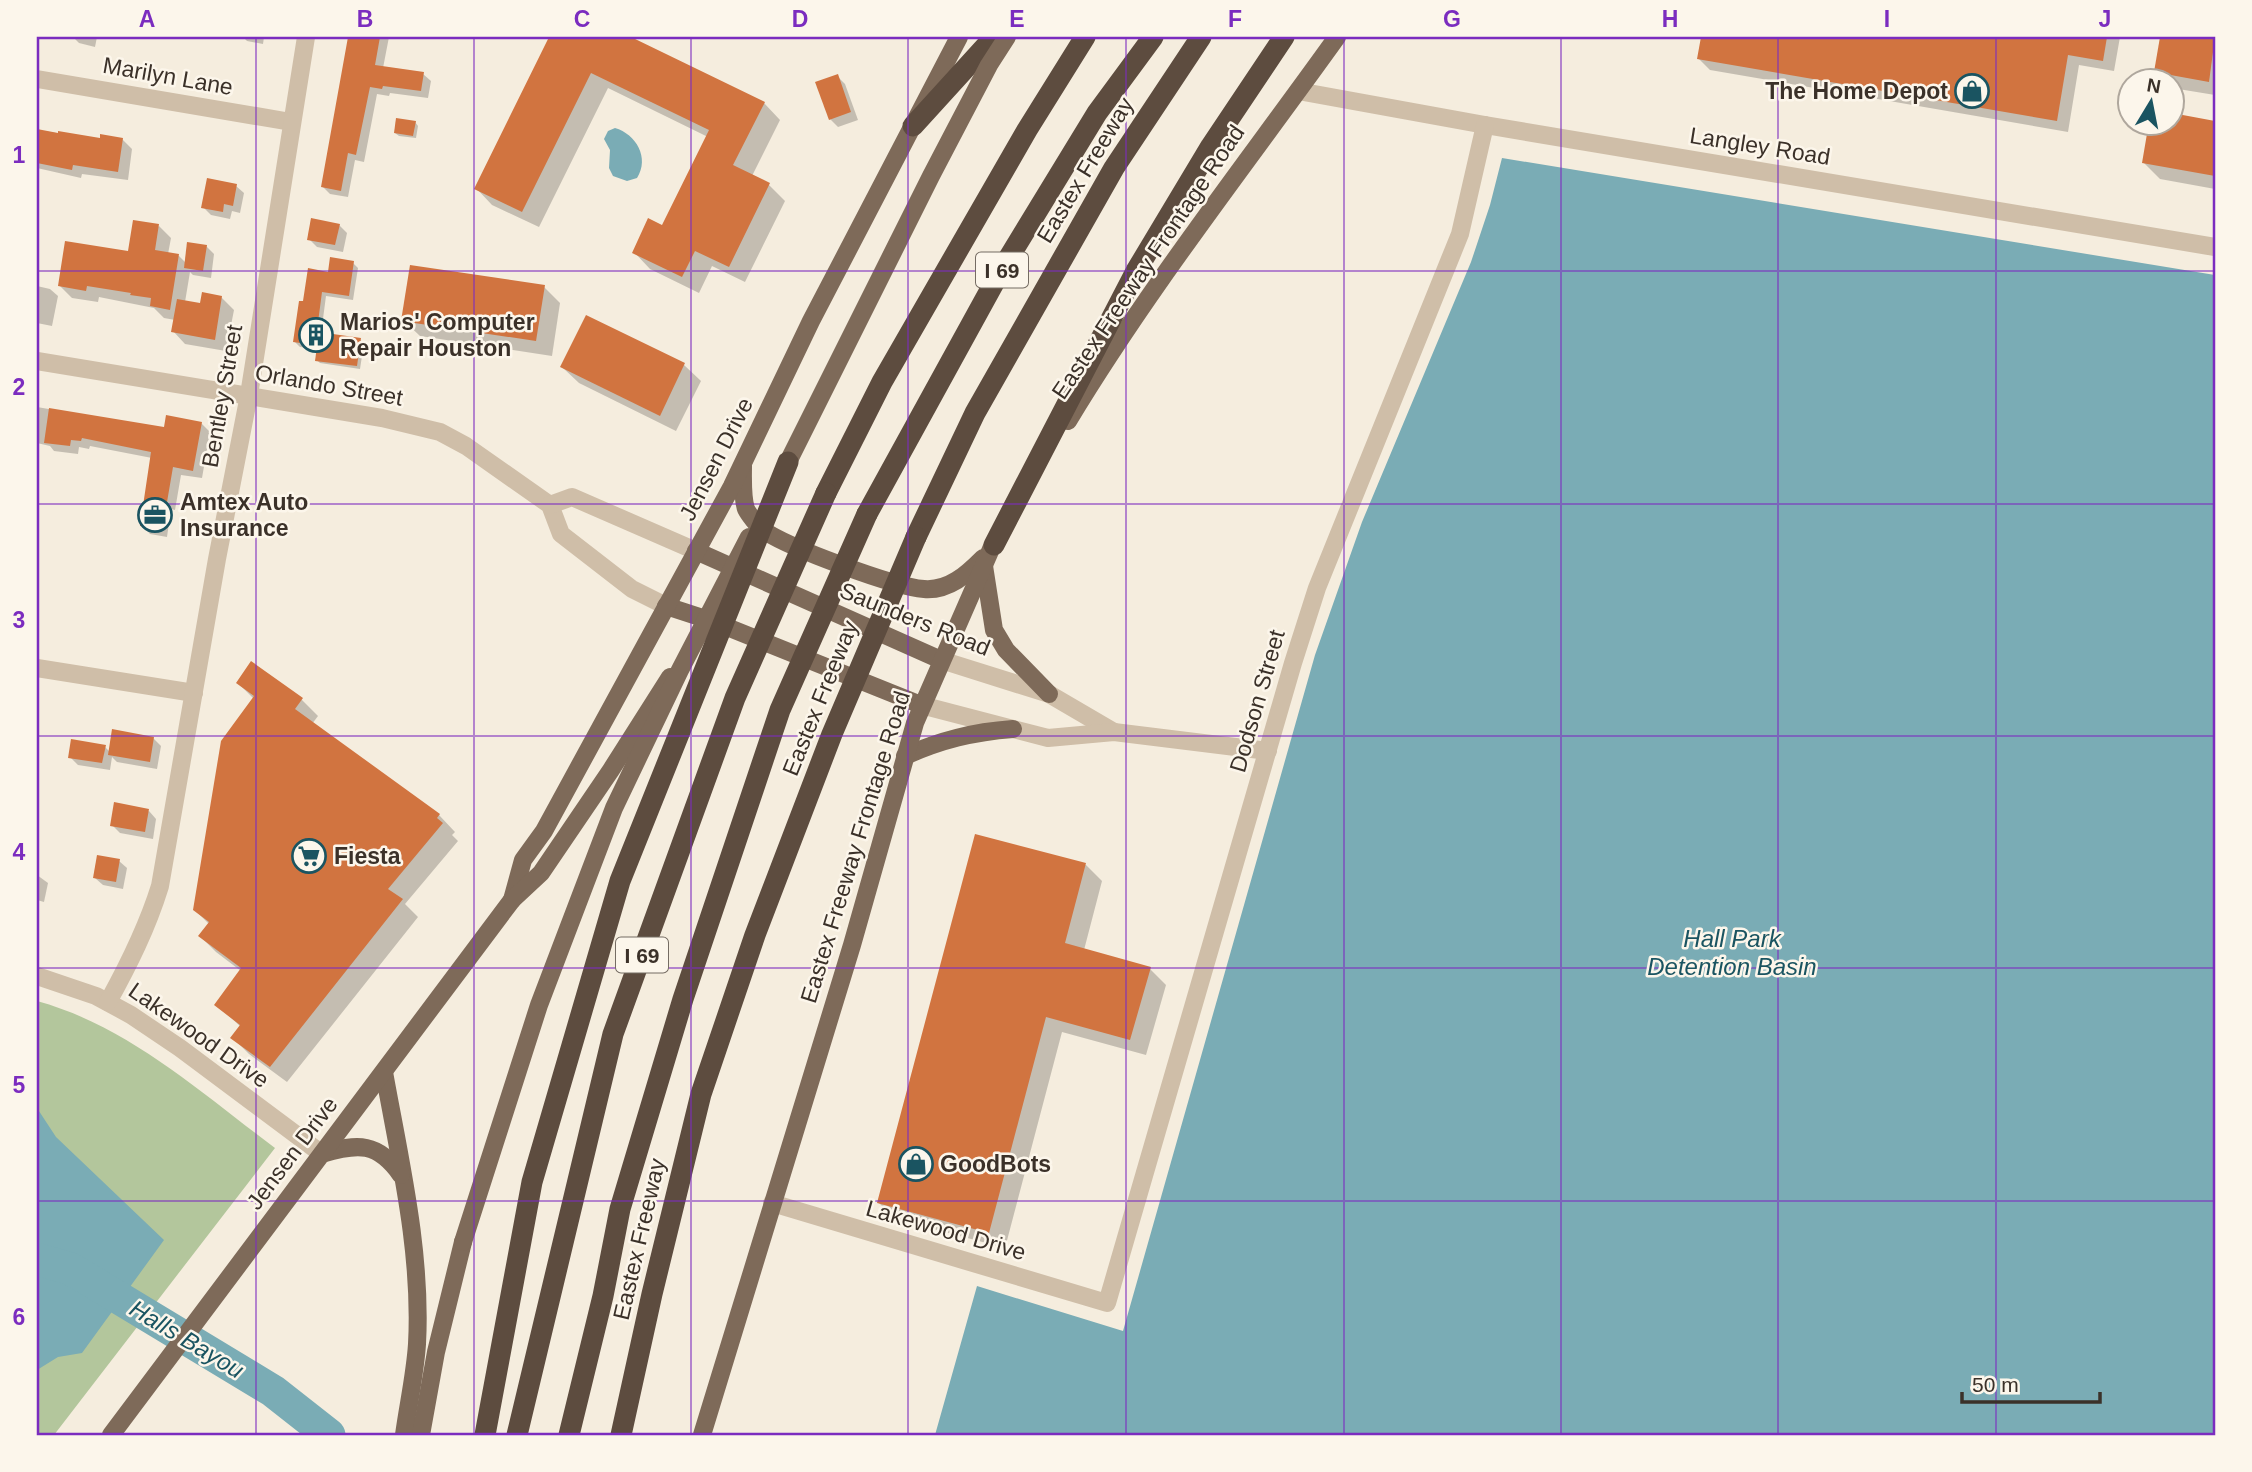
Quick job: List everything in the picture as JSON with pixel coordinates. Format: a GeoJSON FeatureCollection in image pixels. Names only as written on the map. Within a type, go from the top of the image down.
{"type":"FeatureCollection","features":[{"type":"Feature","properties":{"kind":"highway"},"geometry":{"type":"LineString","coordinates":[[912,126],[994,37]]}},
{"type":"Feature","properties":{"kind":"highway","name":"I 69"},"geometry":{"type":"LineString","coordinates":[[517,1435],[613,1034],[735,698],[826,493],[882,382],[1027,130],[1085,37]]}},
{"type":"Feature","properties":{"kind":"highway","name":"I 69"},"geometry":{"type":"LineString","coordinates":[[569,1435],[603,1296],[620,1209],[683,999],[780,710],[867,514],[1000,272],[1097,113],[1153,37]]}},
{"type":"Feature","properties":{"kind":"highway","name":"Eastex Freeway"},"geometry":{"type":"LineString","coordinates":[[621,1435],[701,1094],[755,935],[822,759],[916,537],[975,413],[1114,168],[1201,37]]}},
{"type":"Feature","properties":{"kind":"highway"},"geometry":{"type":"LineString","coordinates":[[993,547],[1136,271],[1211,146],[1284,37]]}},
{"type":"Feature","properties":{"kind":"highway"},"geometry":{"type":"LineString","coordinates":[[485,1435],[532,1182],[620,881],[788,462]]}},
{"type":"Feature","properties":{"kind":"main road","name":"Jensen Drive"},"geometry":{"type":"LineString","coordinates":[[512,900],[523,860],[544,831],[696,551],[743,462],[811,321],[959,37]]}},
{"type":"Feature","properties":{"kind":"main road"},"geometry":{"type":"LineString","coordinates":[[421,1435],[436,1352],[463,1242],[539,1005],[614,808],[680,670],[931,176],[989,65],[1007,37]]}},
{"type":"Feature","properties":{"kind":"main road","name":"Eastex Freeway Frontage Road"},"geometry":{"type":"LineString","coordinates":[[702,1435],[852,945],[905,756],[921,705],[941,660],[993,547],[1108,355],[1240,167],[1337,37]]}},
{"type":"Feature","properties":{"kind":"main road"},"geometry":{"type":"LineString","coordinates":[[743,462],[747,509],[762,529],[803,550],[892,582],[925,589],[947,586],[966,575],[993,547]]}},
{"type":"Feature","properties":{"kind":"main road","name":"Saunders Road"},"geometry":{"type":"LineString","coordinates":[[696,551],[941,660]]}},
{"type":"Feature","properties":{"kind":"main road"},"geometry":{"type":"LineString","coordinates":[[984,566],[994,630],[1006,650],[1049,694]]}},
{"type":"Feature","properties":{"kind":"main road","name":"Saunders Road"},"geometry":{"type":"LineString","coordinates":[[666,606],[712,621],[921,705]]}},
{"type":"Feature","properties":{"kind":"main road","name":"Jensen Drive"},"geometry":{"type":"LineString","coordinates":[[111,1435],[512,900],[541,873],[678,664],[712,621]]}},
{"type":"Feature","properties":{"kind":"main road"},"geometry":{"type":"LineString","coordinates":[[905,756],[960,735],[1013,729]]}},
{"type":"Feature","properties":{"kind":"main road"},"geometry":{"type":"LineString","coordinates":[[384,1072],[407,1200],[415,1272],[417,1344],[404,1435]]}},
{"type":"Feature","properties":{"kind":"main road"},"geometry":{"type":"LineString","coordinates":[[322,1154],[344,1147],[362,1146],[379,1152],[402,1178]]}},
{"type":"Feature","properties":{"kind":"street","name":"Bentley Street"},"geometry":{"type":"LineString","coordinates":[[108,1002],[138,947],[160,886],[217,559],[249,396],[306,37]]}},
{"type":"Feature","properties":{"kind":"street","name":"Marilyn Lane"},"geometry":{"type":"LineString","coordinates":[[37,79],[291,122]]}},
{"type":"Feature","properties":{"kind":"street","name":"Langley Road"},"geometry":{"type":"LineString","coordinates":[[1298,91],[1485,125],[2215,247]]}},
{"type":"Feature","properties":{"kind":"street","name":"Dodson Street"},"geometry":{"type":"LineString","coordinates":[[1107,1303],[1317,588],[1460,234],[1485,125]]}},
{"type":"Feature","properties":{"kind":"street","name":"Orlando Street"},"geometry":{"type":"LineString","coordinates":[[37,361],[408,423],[440,432],[466,446],[550,505]]}},
{"type":"Feature","properties":{"kind":"street"},"geometry":{"type":"LineString","coordinates":[[666,606],[632,589],[561,534],[550,505],[572,497],[696,551]]}},
{"type":"Feature","properties":{"kind":"street","name":"Saunders Road"},"geometry":{"type":"LineString","coordinates":[[941,660],[1049,694],[1114,732]]}},
{"type":"Feature","properties":{"kind":"street"},"geometry":{"type":"LineString","coordinates":[[37,668],[194,693]]}},
{"type":"Feature","properties":{"kind":"street","name":"Saunders Road"},"geometry":{"type":"LineString","coordinates":[[921,705],[1048,738],[1114,732],[1268,751]]}},
{"type":"Feature","properties":{"kind":"street","name":"Lakewood Drive"},"geometry":{"type":"LineString","coordinates":[[37,976],[108,1002],[180,1048],[322,1154]]}},
{"type":"Feature","properties":{"kind":"street","name":"Lakewood Drive"},"geometry":{"type":"LineString","coordinates":[[772,1203],[1107,1303]]}},
{"type":"Feature","properties":{"kind":"green space"},"geometry":{"type":"Polygon","coordinates":[[[37,1001],[70,1012],[133,1044],[191,1083],[275,1148],[54,1435],[37,1435],[37,1001]]]}},
{"type":"Feature","properties":{"kind":"water"},"geometry":{"type":"Polygon","coordinates":[[[615,128],[635,141],[639,148],[642,163],[637,178],[627,181],[613,176],[609,168],[610,150],[604,139],[608,131],[615,128]]]}},
{"type":"Feature","properties":{"kind":"water","name":"Hall Park Detention Basin"},"geometry":{"type":"Polygon","coordinates":[[[1502,158],[2215,275],[2215,1435],[935,1435],[977,1286],[1123,1331],[1315,655],[1362,522],[1471,262],[1502,158]]]}},
{"type":"Feature","properties":{"kind":"water"},"geometry":{"type":"Polygon","coordinates":[[[37,1108],[56,1137],[164,1240],[82,1353],[58,1357],[37,1370],[37,1108]]]}},
{"type":"Feature","properties":{"kind":"building"},"geometry":{"type":"Polygon","coordinates":[[[348,37],[380,37],[375,65],[424,72],[421,91],[370,87],[356,155],[348,153],[341,191],[321,187],[348,37]]]}},
{"type":"Feature","properties":{"kind":"building"},"geometry":{"type":"Polygon","coordinates":[[[549,37],[631,37],[765,102],[733,165],[770,183],[729,267],[695,251],[682,277],[632,253],[648,218],[662,225],[709,130],[591,73],[522,212],[474,189],[549,37]]]}},
{"type":"Feature","properties":{"kind":"building","name":"The Home Depot"},"geometry":{"type":"Polygon","coordinates":[[[1701,37],[2107,37],[2103,61],[2068,55],[2057,121],[1697,59],[1701,37]]]}},
{"type":"Feature","properties":{"kind":"building"},"geometry":{"type":"Polygon","coordinates":[[[2160,37],[2215,37],[2209,82],[2186,78],[2186,66],[2155,66],[2160,37]]]}},
{"type":"Feature","properties":{"kind":"building"},"geometry":{"type":"Polygon","coordinates":[[[838,74],[851,112],[829,120],[815,82],[838,74]]]}},
{"type":"Feature","properties":{"kind":"building"},"geometry":{"type":"Polygon","coordinates":[[[2186,116],[2215,121],[2215,176],[2142,163],[2147,136],[2186,136],[2186,116]]]}},
{"type":"Feature","properties":{"kind":"building"},"geometry":{"type":"Polygon","coordinates":[[[396,118],[416,121],[413,136],[394,133],[396,118]]]}},
{"type":"Feature","properties":{"kind":"building"},"geometry":{"type":"Polygon","coordinates":[[[37,129],[100,138],[100,134],[123,138],[118,172],[73,165],[72,170],[37,163],[37,129]]]}},
{"type":"Feature","properties":{"kind":"building"},"geometry":{"type":"Polygon","coordinates":[[[207,178],[237,184],[233,206],[224,204],[223,212],[201,208],[207,178]]]}},
{"type":"Feature","properties":{"kind":"building"},"geometry":{"type":"Polygon","coordinates":[[[311,218],[340,224],[335,245],[307,240],[311,218]]]}},
{"type":"Feature","properties":{"kind":"building"},"geometry":{"type":"Polygon","coordinates":[[[133,220],[159,224],[155,250],[179,254],[170,310],[150,306],[151,298],[130,295],[131,293],[87,286],[86,291],[58,286],[65,241],[128,251],[133,220]]]}},
{"type":"Feature","properties":{"kind":"building"},"geometry":{"type":"Polygon","coordinates":[[[187,242],[207,245],[203,271],[184,268],[187,242]]]}},
{"type":"Feature","properties":{"kind":"building"},"geometry":{"type":"Polygon","coordinates":[[[330,257],[354,261],[349,296],[322,292],[315,345],[293,342],[299,301],[303,301],[308,268],[328,272],[330,257]]]}},
{"type":"Feature","properties":{"kind":"building"},"geometry":{"type":"Polygon","coordinates":[[[410,265],[545,285],[536,341],[401,321],[410,265]]]}},
{"type":"Feature","properties":{"kind":"building"},"geometry":{"type":"Polygon","coordinates":[[[202,292],[222,296],[215,340],[171,332],[177,299],[200,303],[202,292]]]}},
{"type":"Feature","properties":{"kind":"building"},"geometry":{"type":"Polygon","coordinates":[[[586,315],[685,363],[660,416],[560,367],[586,315]]]}},
{"type":"Feature","properties":{"kind":"building"},"geometry":{"type":"Polygon","coordinates":[[[319,332],[361,338],[357,366],[315,361],[319,332]]]}},
{"type":"Feature","properties":{"kind":"building"},"geometry":{"type":"Polygon","coordinates":[[[49,408],[164,427],[166,415],[202,422],[193,471],[173,467],[167,502],[163,501],[159,529],[140,526],[151,452],[82,438],[81,441],[71,440],[70,446],[44,443],[49,408]]]}},
{"type":"Feature","properties":{"kind":"building","name":"Fiesta"},"geometry":{"type":"Polygon","coordinates":[[[251,661],[303,698],[295,709],[440,814],[437,818],[443,823],[388,889],[403,899],[270,1067],[230,1038],[240,1025],[214,1005],[241,968],[198,936],[209,922],[193,910],[221,741],[254,696],[236,683],[251,661]]]}},
{"type":"Feature","properties":{"kind":"building"},"geometry":{"type":"Polygon","coordinates":[[[112,729],[154,737],[150,762],[108,755],[112,729]]]}},
{"type":"Feature","properties":{"kind":"building"},"geometry":{"type":"Polygon","coordinates":[[[71,739],[106,745],[102,763],[68,758],[71,739]]]}},
{"type":"Feature","properties":{"kind":"building"},"geometry":{"type":"Polygon","coordinates":[[[114,802],[149,809],[145,832],[110,826],[114,802]]]}},
{"type":"Feature","properties":{"kind":"building"},"geometry":{"type":"Polygon","coordinates":[[[975,834],[1086,863],[1065,943],[1151,967],[1130,1040],[1046,1017],[989,1233],[877,1203],[975,834]]]}},
{"type":"Feature","properties":{"kind":"building"},"geometry":{"type":"Polygon","coordinates":[[[97,855],[120,859],[116,882],[93,878],[97,855]]]}},
{"type":"Feature","properties":{"kind":"waterway","name":"Halls Bayou"},"geometry":{"type":"LineString","coordinates":[[37,1259],[71,1269],[273,1391],[329,1435]]}},
{"type":"Feature","properties":{"kind":"place","name":"The Home Depot"},"geometry":{"type":"Point","coordinates":[1972,91]}},
{"type":"Feature","properties":{"kind":"place","name":"Marios' Computer Repair Houston"},"geometry":{"type":"Point","coordinates":[316,335]}},
{"type":"Feature","properties":{"kind":"place","name":"Amtex Auto Insurance"},"geometry":{"type":"Point","coordinates":[155,515]}},
{"type":"Feature","properties":{"kind":"place","name":"Fiesta"},"geometry":{"type":"Point","coordinates":[309,856]}},
{"type":"Feature","properties":{"kind":"place","name":"GoodBots"},"geometry":{"type":"Point","coordinates":[916,1164]}}]}
